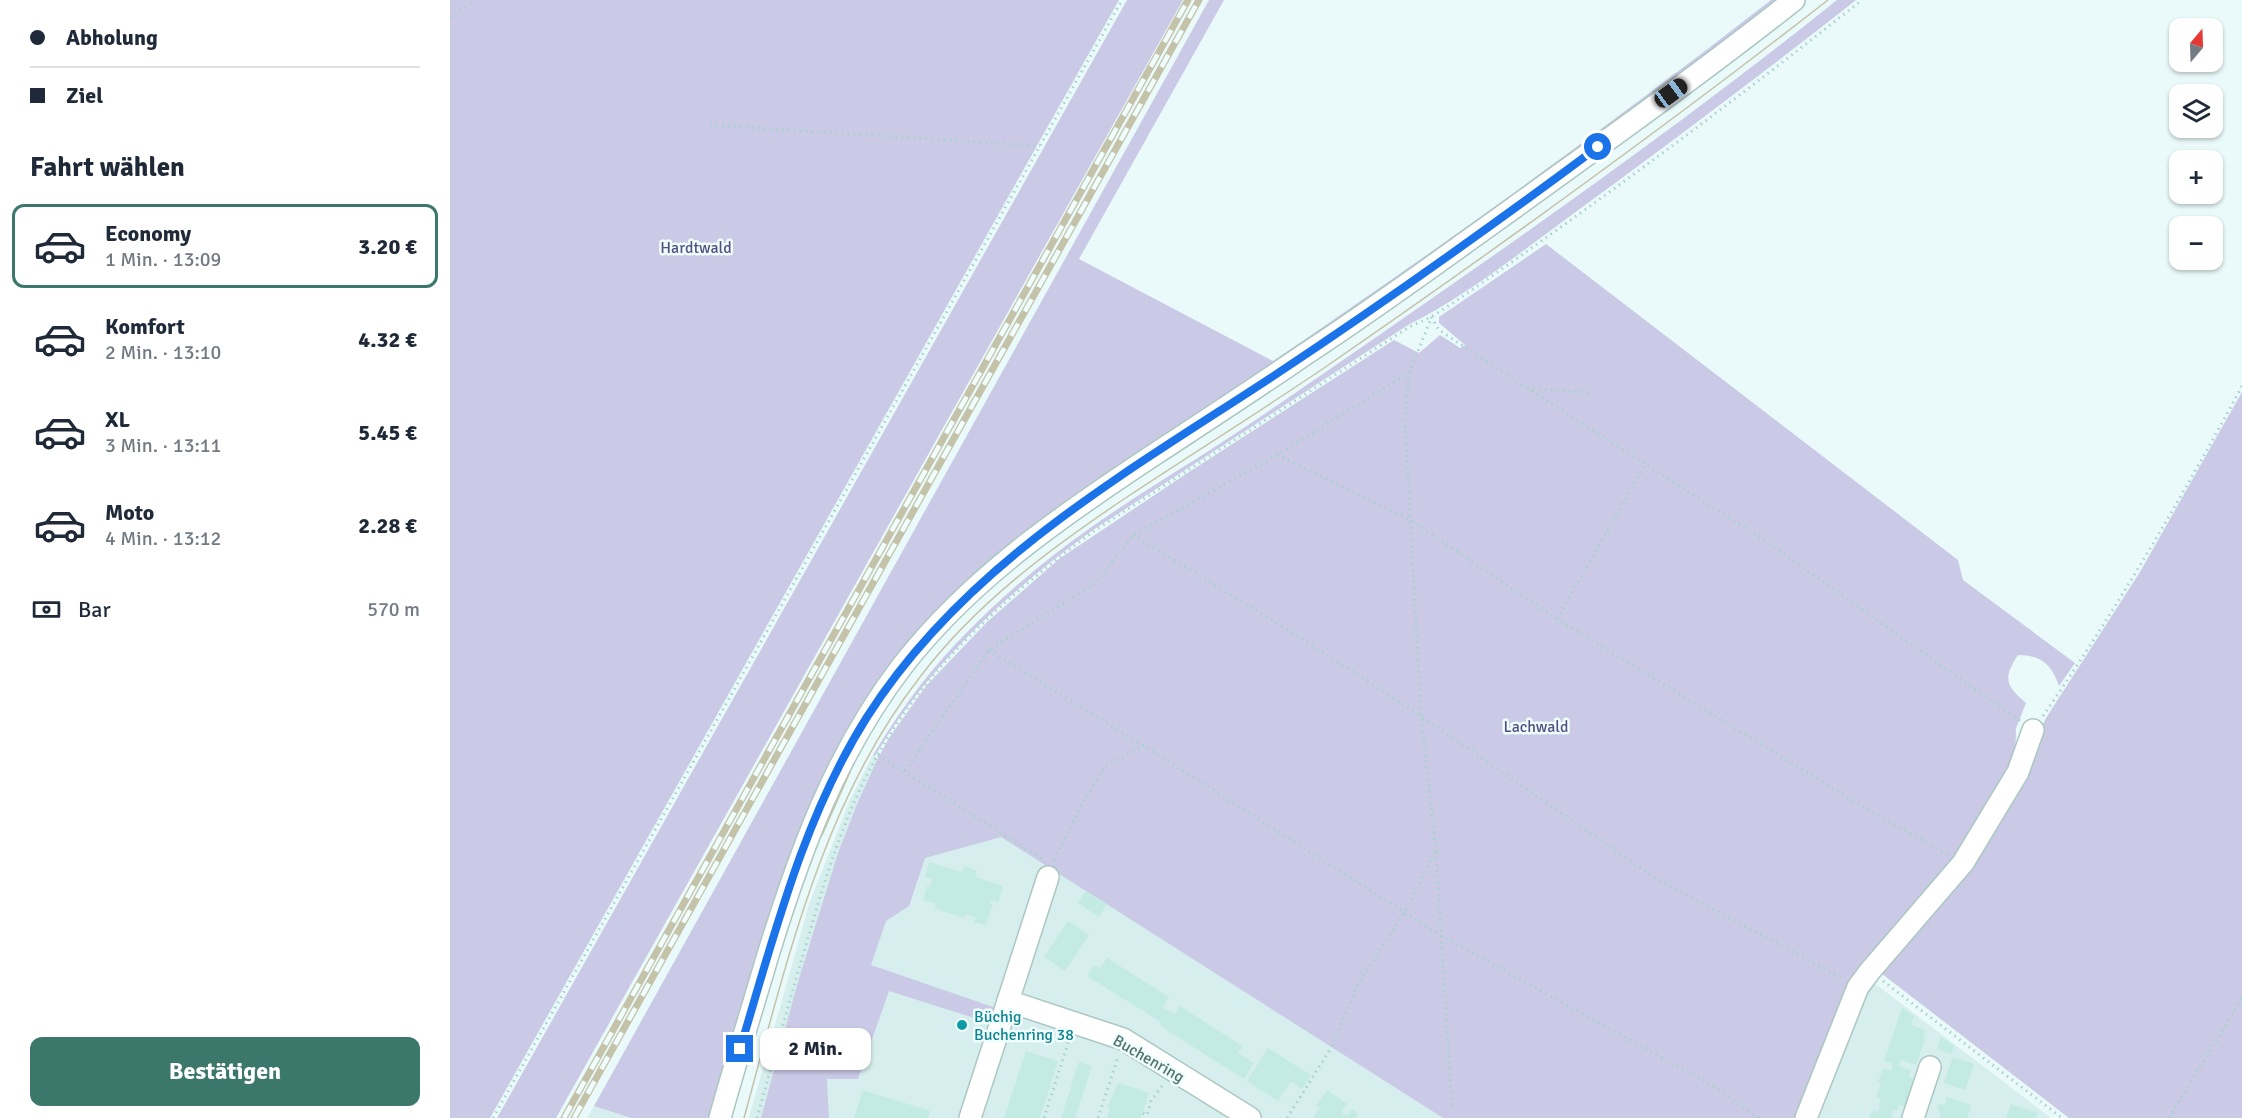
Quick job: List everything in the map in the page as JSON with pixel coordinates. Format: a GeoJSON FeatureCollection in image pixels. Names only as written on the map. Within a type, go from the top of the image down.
{"type":"FeatureCollection","features":[{"type":"Feature","properties":{"kind":"street"},"geometry":{"type":"LineString","coordinates":[[720,1118],[786,895],[826,793],[847,751],[884,692],[910,656],[962,601],[1005,561],[1070,510],[1309,352],[1401,288],[1579,161],[1794,0]]}},
{"type":"Feature","properties":{"kind":"street"},"geometry":{"type":"LineString","coordinates":[[1806,1118],[1864,979],[1963,863],[2018,772],[2033,730]]}},
{"type":"Feature","properties":{"kind":"street"},"geometry":{"type":"LineString","coordinates":[[970,1118],[1048,878]]}},
{"type":"Feature","properties":{"kind":"street","name":"Buchenring"},"geometry":{"type":"LineString","coordinates":[[1008,1001],[1124,1039],[1250,1118]]}},
{"type":"Feature","properties":{"kind":"street"},"geometry":{"type":"LineString","coordinates":[[1912,1118],[1930,1067]]}},
{"type":"Feature","properties":{"kind":"path"},"geometry":{"type":"LineString","coordinates":[[450,17],[475,0]]}},
{"type":"Feature","properties":{"kind":"path"},"geometry":{"type":"LineString","coordinates":[[493,1118],[1122,0]]}},
{"type":"Feature","properties":{"kind":"path"},"geometry":{"type":"LineString","coordinates":[[757,1118],[827,875],[854,803],[878,755],[925,684],[994,614],[1058,558],[1094,531],[1390,339],[1431,317],[1580,215],[1862,0]]}},
{"type":"Feature","properties":{"kind":"path"},"geometry":{"type":"LineString","coordinates":[[710,125],[1040,146]]}},
{"type":"Feature","properties":{"kind":"path"},"geometry":{"type":"LineString","coordinates":[[1431,317],[1409,373],[1405,421],[1421,716],[1436,850],[1452,1108]]}},
{"type":"Feature","properties":{"kind":"path"},"geometry":{"type":"LineString","coordinates":[[1431,317],[1439,330],[1761,538],[2033,730]]}},
{"type":"Feature","properties":{"kind":"path"},"geometry":{"type":"LineString","coordinates":[[905,771],[989,650],[1096,582],[1133,535],[1277,455],[1409,373]]}},
{"type":"Feature","properties":{"kind":"path"},"geometry":{"type":"LineString","coordinates":[[2055,699],[2139,566],[2242,386]]}},
{"type":"Feature","properties":{"kind":"path"},"geometry":{"type":"LineString","coordinates":[[1525,387],[1591,393]]}},
{"type":"Feature","properties":{"kind":"path"},"geometry":{"type":"LineString","coordinates":[[1277,455],[1409,519],[1557,619],[1860,805],[1963,863]]}},
{"type":"Feature","properties":{"kind":"path"},"geometry":{"type":"LineString","coordinates":[[1557,619],[1646,463]]}},
{"type":"Feature","properties":{"kind":"path"},"geometry":{"type":"LineString","coordinates":[[1133,535],[1293,633],[1421,716],[1655,878],[1864,979],[2062,1118]]}},
{"type":"Feature","properties":{"kind":"path"},"geometry":{"type":"LineString","coordinates":[[989,650],[1440,935],[1715,1087],[1759,1118]]}},
{"type":"Feature","properties":{"kind":"path"},"geometry":{"type":"LineString","coordinates":[[878,755],[1052,865],[1084,801],[1106,765],[1144,746]]}},
{"type":"Feature","properties":{"kind":"path"},"geometry":{"type":"LineString","coordinates":[[1287,1118],[1331,1048],[1359,982],[1404,913],[1436,850]]}},
{"type":"Feature","properties":{"kind":"path"},"geometry":{"type":"LineString","coordinates":[[2169,1118],[2242,998]]}},
{"type":"Feature","properties":{"kind":"path"},"geometry":{"type":"LineString","coordinates":[[1044,1118],[1074,1023]]}},
{"type":"Feature","properties":{"kind":"path"},"geometry":{"type":"LineString","coordinates":[[1098,1118],[1124,1039]]}},
{"type":"Feature","properties":{"kind":"path"},"geometry":{"type":"LineString","coordinates":[[1143,1113],[1147,1115],[1151,1101],[1173,1070]]}},
{"type":"Feature","properties":{"kind":"shaded area"},"geometry":{"type":"Polygon","coordinates":[[[873,755],[1443,1118],[749,1118],[809,904],[849,802],[873,755]]]}},
{"type":"Feature","properties":{"kind":"shaded area"},"geometry":{"type":"Polygon","coordinates":[[[1861,973],[2051,1118],[1800,1118],[1861,973]]]}},
{"type":"Feature","properties":{"kind":"shaded area"},"geometry":{"type":"Polygon","coordinates":[[[594,1106],[631,1118],[587,1118],[594,1106]]]}},
{"type":"Feature","properties":{"kind":"green space","name":"Hardtwald"},"geometry":{"type":"Polygon","coordinates":[[[450,0],[1119,0],[490,1118],[450,1118],[450,0]]]}},
{"type":"Feature","properties":{"kind":"green space"},"geometry":{"type":"Polygon","coordinates":[[[1127,0],[1183,0],[556,1118],[497,1118],[1127,0]]]}},
{"type":"Feature","properties":{"kind":"green space"},"geometry":{"type":"Polygon","coordinates":[[[1209,0],[1224,0],[1079,259],[1273,361],[1525,185],[1771,0],[1783,0],[1427,265],[1070,502],[878,687],[757,973],[710,1118],[631,1118],[594,1106],[1209,0]]]}},
{"type":"Feature","properties":{"kind":"green space"},"geometry":{"type":"Polygon","coordinates":[[[1837,0],[1856,0],[1718,107],[1494,272],[1452,300],[1408,325],[1093,530],[1061,554],[1000,605],[972,632],[920,691],[896,722],[875,756],[873,755],[909,700],[940,661],[1000,600],[1044,562],[1133,499],[1266,413],[1555,212],[1698,108],[1837,0]]]}},
{"type":"Feature","properties":{"kind":"green space","name":"Lachwald"},"geometry":{"type":"Polygon","coordinates":[[[1546,244],[1958,560],[1963,580],[2075,663],[2059,686],[2053,672],[2039,659],[2018,655],[2013,663],[2008,681],[2026,703],[2016,728],[2015,765],[1987,819],[1861,973],[1800,1118],[1443,1118],[1001,837],[925,858],[909,906],[886,921],[871,965],[996,1008],[990,1023],[889,991],[858,1079],[827,1079],[829,1118],[761,1118],[797,985],[838,853],[878,758],[889,738],[926,686],[987,622],[1059,559],[1394,340],[1419,353],[1440,335],[1460,348],[1465,345],[1439,323],[1439,317],[1546,244]]]}},
{"type":"Feature","properties":{"kind":"green space"},"geometry":{"type":"Polygon","coordinates":[[[2242,392],[2242,1118],[2069,1118],[1877,970],[2020,773],[2046,718],[2140,572],[2242,392]]]}},
{"type":"Feature","properties":{"kind":"building"},"geometry":{"type":"Polygon","coordinates":[[[929,862],[962,872],[964,866],[977,871],[975,877],[1003,886],[998,902],[992,900],[990,904],[993,904],[986,925],[974,922],[976,918],[966,914],[964,918],[934,908],[936,904],[923,900],[927,886],[930,887],[932,879],[925,877],[929,862]]]}},
{"type":"Feature","properties":{"kind":"building"},"geometry":{"type":"Polygon","coordinates":[[[1086,891],[1107,904],[1099,917],[1078,903],[1086,891]]]}},
{"type":"Feature","properties":{"kind":"building"},"geometry":{"type":"Polygon","coordinates":[[[1068,921],[1089,935],[1065,971],[1044,957],[1068,921]]]}},
{"type":"Feature","properties":{"kind":"building"},"geometry":{"type":"Polygon","coordinates":[[[1107,958],[1169,997],[1162,1008],[1175,1014],[1180,1006],[1242,1046],[1238,1053],[1254,1063],[1244,1079],[1165,1029],[1160,1024],[1161,1022],[1087,976],[1094,965],[1100,968],[1107,958]]]}},
{"type":"Feature","properties":{"kind":"building"},"geometry":{"type":"Polygon","coordinates":[[[1902,1008],[1914,1016],[1911,1025],[1926,1030],[1916,1065],[1901,1060],[1899,1066],[1911,1070],[1909,1077],[1915,1079],[1905,1107],[1899,1105],[1897,1111],[1893,1110],[1891,1116],[1895,1118],[1869,1118],[1872,1110],[1878,1112],[1880,1106],[1881,1099],[1876,1097],[1883,1068],[1891,1071],[1893,1064],[1884,1061],[1902,1008]]]}},
{"type":"Feature","properties":{"kind":"building"},"geometry":{"type":"Polygon","coordinates":[[[1941,1037],[1954,1046],[1951,1054],[1937,1049],[1941,1037]]]}},
{"type":"Feature","properties":{"kind":"building"},"geometry":{"type":"Polygon","coordinates":[[[1268,1048],[1311,1075],[1302,1089],[1291,1081],[1278,1101],[1247,1081],[1268,1048]]]}},
{"type":"Feature","properties":{"kind":"building"},"geometry":{"type":"Polygon","coordinates":[[[1026,1051],[1058,1061],[1040,1118],[1004,1118],[1026,1051]]]}},
{"type":"Feature","properties":{"kind":"building"},"geometry":{"type":"Polygon","coordinates":[[[1953,1057],[1974,1064],[1965,1090],[1944,1083],[1953,1057]]]}},
{"type":"Feature","properties":{"kind":"building"},"geometry":{"type":"Polygon","coordinates":[[[1079,1062],[1092,1066],[1075,1118],[1061,1118],[1079,1062]]]}},
{"type":"Feature","properties":{"kind":"building"},"geometry":{"type":"Polygon","coordinates":[[[1118,1083],[1149,1093],[1141,1118],[1107,1118],[1110,1109],[1107,1108],[1118,1083]]]}},
{"type":"Feature","properties":{"kind":"building"},"geometry":{"type":"Polygon","coordinates":[[[863,1090],[930,1111],[928,1118],[854,1118],[863,1090]]]}},
{"type":"Feature","properties":{"kind":"building"},"geometry":{"type":"Polygon","coordinates":[[[1327,1090],[1347,1104],[1341,1112],[1347,1116],[1352,1109],[1358,1114],[1356,1118],[1313,1118],[1320,1108],[1316,1106],[1327,1090]]]}},
{"type":"Feature","properties":{"kind":"building"},"geometry":{"type":"Polygon","coordinates":[[[1947,1097],[1971,1105],[1967,1118],[1941,1118],[1937,1105],[1945,1104],[1947,1097]]]}},
{"type":"Feature","properties":{"kind":"building"},"geometry":{"type":"Polygon","coordinates":[[[2011,1104],[2038,1113],[2036,1118],[2006,1118],[2011,1104]]]}},
{"type":"Feature","properties":{"kind":"tram line"},"geometry":{"type":"LineString","coordinates":[[744,1118],[792,945],[832,832],[857,778],[886,726],[920,677],[965,625],[1016,578],[1070,536],[1275,401],[1452,279],[1642,142],[1828,0]]}},
{"type":"Feature","properties":{"kind":"tram line"},"geometry":{"type":"LineString","coordinates":[[822,835],[850,772]]}},
{"type":"Feature","properties":{"kind":"railway"},"geometry":{"type":"LineString","coordinates":[[564,1118],[1188,0]]}},
{"type":"Feature","properties":{"kind":"railway"},"geometry":{"type":"LineString","coordinates":[[574,1118],[1199,0]]}},
{"type":"Feature","properties":{"kind":"place","name":"Büchig Buchenring 38"},"geometry":{"type":"Point","coordinates":[962,1025]}},
{"type":"Feature","properties":{"kind":"route"},"geometry":{"type":"LineString","coordinates":[[740,1049],[786,895],[826,793],[865,720],[904,664],[924,640],[1005,561],[1070,510],[1309,352],[1598,147]]}}]}
